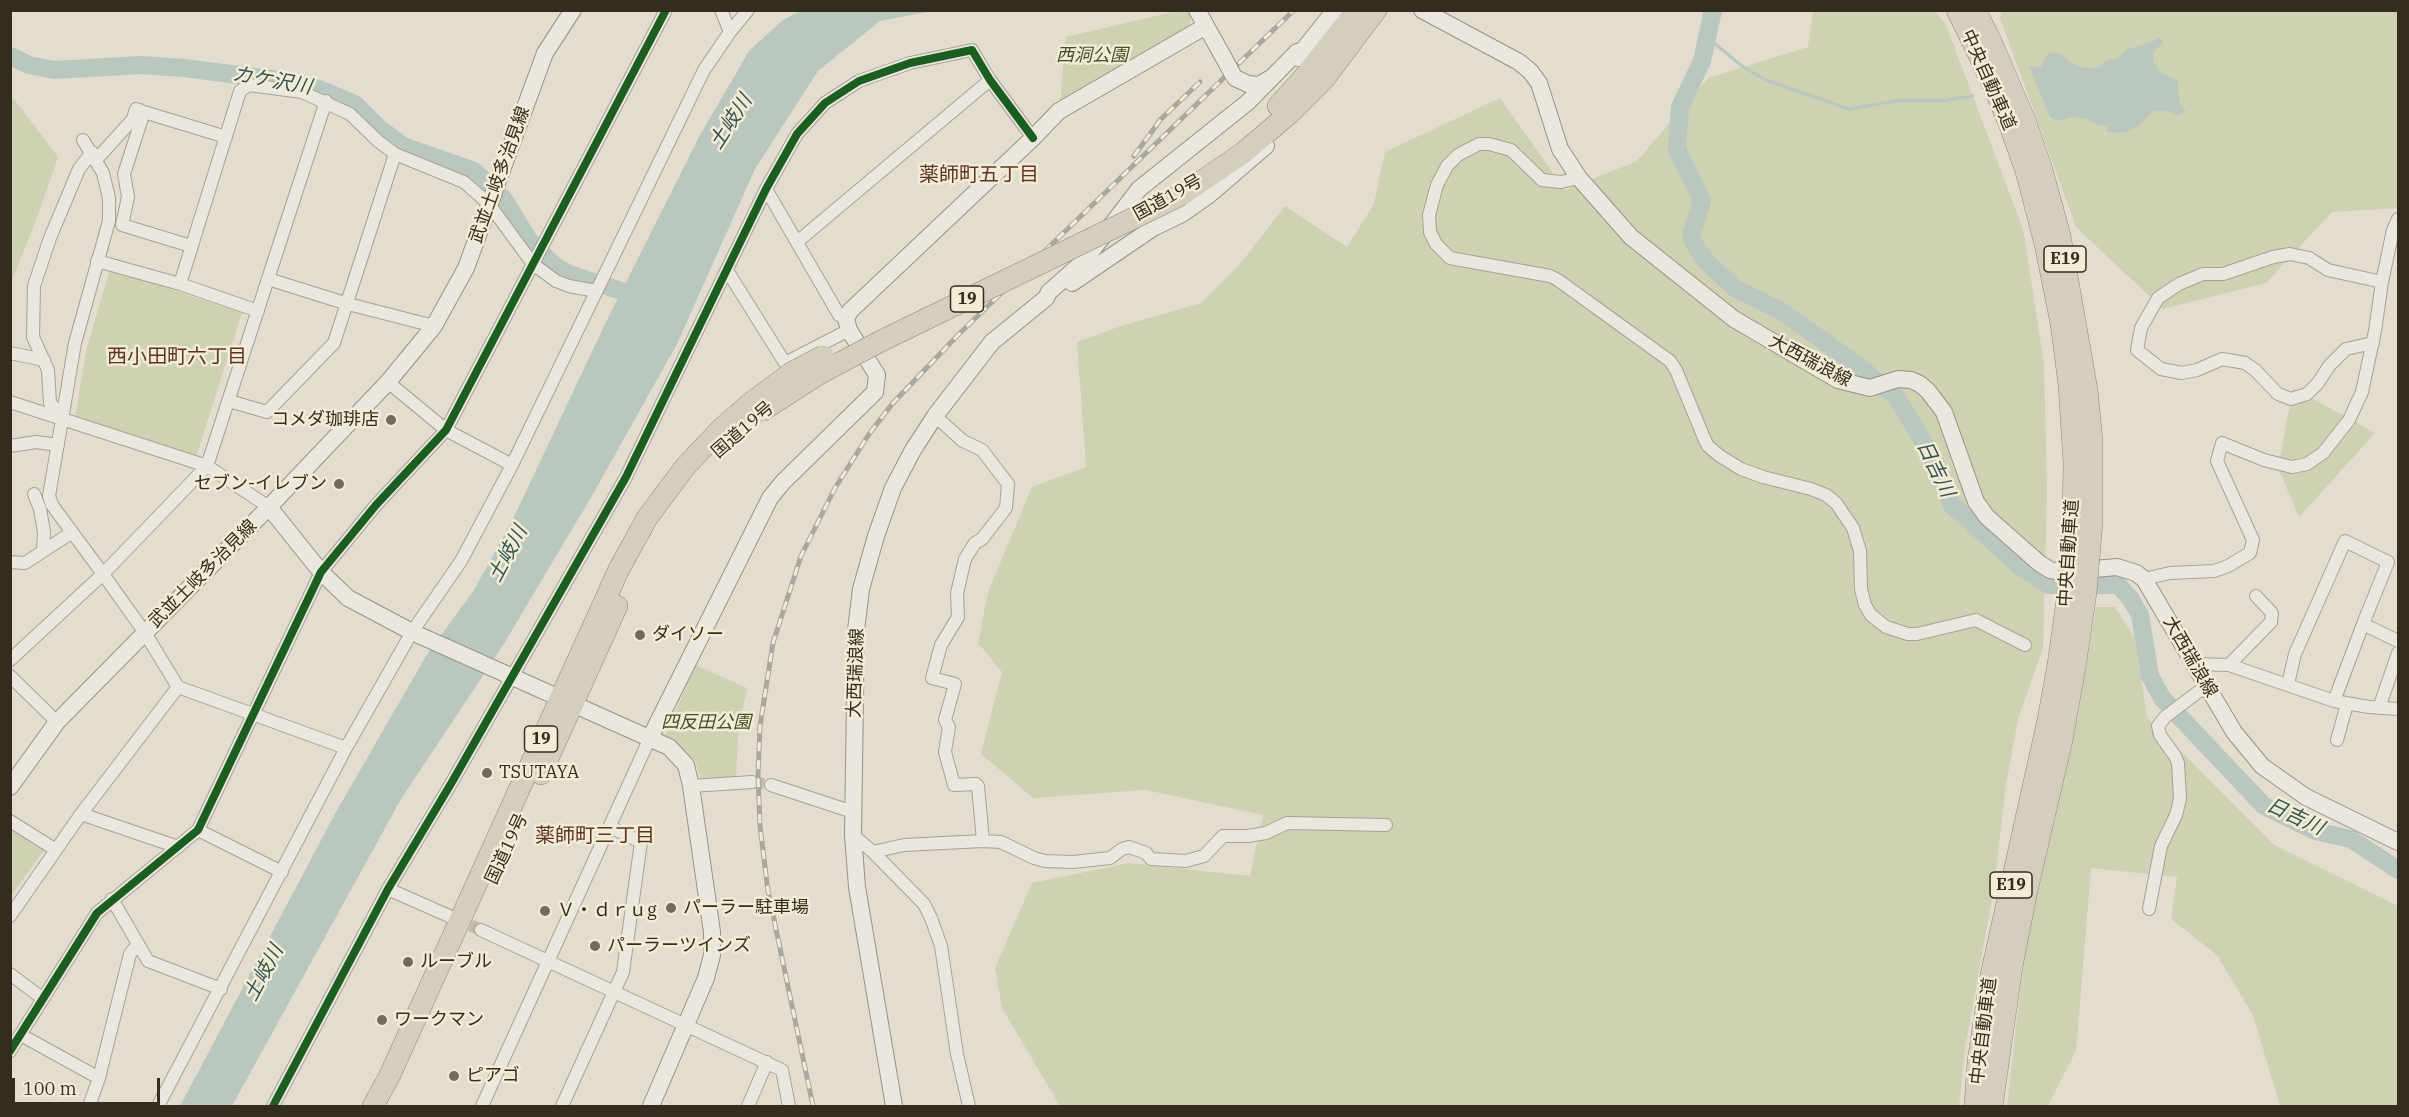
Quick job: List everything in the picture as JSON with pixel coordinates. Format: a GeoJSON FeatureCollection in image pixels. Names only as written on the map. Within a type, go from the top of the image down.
{"type":"FeatureCollection","features":[{"type":"Feature","properties":{"kind":"highway","name":"国道19号"},"geometry":{"type":"LineString","coordinates":[[1176,190],[1196,172],[1225,152],[1278,106],[1306,75],[1357,10]]}},
{"type":"Feature","properties":{"kind":"highway","name":"国道19号"},"geometry":{"type":"LineString","coordinates":[[373,1107],[566,702],[632,575],[665,515],[689,480],[756,406],[1226,165],[1268,133],[1325,78],[1376,10]]}},
{"type":"Feature","properties":{"kind":"highway","name":"中央自動車道"},"geometry":{"type":"LineString","coordinates":[[1957,10],[2009,123],[2026,171],[2045,244],[2061,323],[2069,385],[2086,592],[2066,666],[2048,720],[1991,975],[1978,1062],[1975,1107]]}},
{"type":"Feature","properties":{"kind":"highway","name":"中央自動車道"},"geometry":{"type":"LineString","coordinates":[[1975,10],[2026,123],[2060,236],[2088,390],[2092,441],[2082,522]]}},
{"type":"Feature","properties":{"kind":"highway","name":"中央自動車道"},"geometry":{"type":"LineString","coordinates":[[1992,1107],[2012,966],[2026,890],[2062,741],[2066,666]]}},
{"type":"Feature","properties":{"kind":"highway","name":"国道19号"},"geometry":{"type":"LineString","coordinates":[[389,1107],[566,702]]}},
{"type":"Feature","properties":{"kind":"main road","name":"武並土岐多治見線"},"geometry":{"type":"LineString","coordinates":[[10,788],[57,722],[269,507],[388,382],[434,326],[466,268],[545,53],[573,10]]}},
{"type":"Feature","properties":{"kind":"main road"},"geometry":{"type":"LineString","coordinates":[[1197,10],[1234,77],[1234,83],[1248,102]]}},
{"type":"Feature","properties":{"kind":"main road"},"geometry":{"type":"LineString","coordinates":[[1248,102],[1264,98],[1275,88],[1335,10]]}},
{"type":"Feature","properties":{"kind":"main road","name":"大西瑞浪線"},"geometry":{"type":"LineString","coordinates":[[1422,10],[1519,62],[1530,71],[1539,83],[1560,149],[1579,178],[1631,237],[1734,319],[1838,380],[1870,388],[1898,379],[1911,380],[1920,384],[1936,401],[1950,426],[1980,510],[2039,563],[2050,570],[2060,572],[2117,567],[2136,573],[2144,579],[2234,732],[2262,766],[2306,797],[2396,837]]}},
{"type":"Feature","properties":{"kind":"main road"},"geometry":{"type":"LineString","coordinates":[[649,740],[770,498],[783,482],[875,392],[878,384],[877,375],[848,324],[850,311],[1059,111],[1206,26]]}},
{"type":"Feature","properties":{"kind":"main road"},"geometry":{"type":"LineString","coordinates":[[1046,298],[1049,292],[1084,261],[1139,189],[1248,102],[1297,52],[1304,50]]}},
{"type":"Feature","properties":{"kind":"main road"},"geometry":{"type":"LineString","coordinates":[[1234,77],[1248,84],[1259,85],[1273,77]]}},
{"type":"Feature","properties":{"kind":"main road"},"geometry":{"type":"LineString","coordinates":[[1046,298],[1053,297],[1153,228],[1182,214],[1249,162],[1288,126],[1314,96],[1325,78]]}},
{"type":"Feature","properties":{"kind":"main road"},"geometry":{"type":"LineString","coordinates":[[1126,204],[1128,212],[1145,229],[1153,228]]}},
{"type":"Feature","properties":{"kind":"main road","name":"大西瑞浪線"},"geometry":{"type":"LineString","coordinates":[[894,1107],[856,887],[853,812],[856,630],[861,589],[893,488],[913,450],[935,416],[992,342],[1046,298]]}},
{"type":"Feature","properties":{"kind":"main road"},"geometry":{"type":"LineString","coordinates":[[269,507],[321,572],[348,598],[510,677],[669,747],[680,756],[686,765],[712,932],[712,955],[706,978],[651,1107]]}},
{"type":"Feature","properties":{"kind":"street"},"geometry":{"type":"LineString","coordinates":[[10,1052],[97,913],[198,830],[321,572],[376,505],[446,430],[666,10]]}},
{"type":"Feature","properties":{"kind":"street"},"geometry":{"type":"LineString","coordinates":[[721,10],[730,32]]}},
{"type":"Feature","properties":{"kind":"street"},"geometry":{"type":"LineString","coordinates":[[158,1107],[346,748],[461,561],[512,465],[704,70],[748,10]]}},
{"type":"Feature","properties":{"kind":"street"},"geometry":{"type":"LineString","coordinates":[[273,1107],[388,889],[626,477],[728,272],[766,189],[797,134],[825,103],[859,81],[910,63],[972,50],[990,80],[1033,138]]}},
{"type":"Feature","properties":{"kind":"street"},"geometry":{"type":"LineString","coordinates":[[798,242],[990,80]]}},
{"type":"Feature","properties":{"kind":"street"},"geometry":{"type":"LineString","coordinates":[[180,284],[240,91],[249,85],[302,92],[326,101],[350,114],[395,154],[464,182],[489,204],[533,264],[556,281],[596,291]]}},
{"type":"Feature","properties":{"kind":"street"},"geometry":{"type":"LineString","coordinates":[[10,660],[103,574],[207,466],[326,101]]}},
{"type":"Feature","properties":{"kind":"street"},"geometry":{"type":"LineString","coordinates":[[63,418],[50,403],[48,370],[33,338],[31,327],[35,302],[34,285],[50,238],[79,169],[133,119],[136,110],[226,137]]}},
{"type":"Feature","properties":{"kind":"street"},"geometry":{"type":"LineString","coordinates":[[144,112],[124,174],[128,197],[122,225],[191,246]]}},
{"type":"Feature","properties":{"kind":"street"},"geometry":{"type":"LineString","coordinates":[[83,140],[103,173],[109,198],[109,221],[75,343],[49,496],[52,505],[145,633],[178,687],[346,748]]}},
{"type":"Feature","properties":{"kind":"street"},"geometry":{"type":"LineString","coordinates":[[1579,178],[1561,182],[1542,180],[1511,150],[1490,144],[1479,144],[1458,155],[1442,175],[1432,200],[1429,215],[1430,232],[1436,244],[1450,258],[1539,274],[1558,280],[1670,361],[1676,370],[1708,446],[1720,456],[1742,469],[1762,477],[1811,489],[1826,495],[1836,503],[1853,528],[1860,550],[1861,589],[1865,605],[1871,615],[1886,627],[1908,634],[1917,634],[1976,620],[2025,645]]}},
{"type":"Feature","properties":{"kind":"street"},"geometry":{"type":"LineString","coordinates":[[229,401],[267,412],[334,343],[395,154]]}},
{"type":"Feature","properties":{"kind":"street"},"geometry":{"type":"LineString","coordinates":[[728,272],[784,363],[848,324],[839,315],[766,189]]}},
{"type":"Feature","properties":{"kind":"street"},"geometry":{"type":"LineString","coordinates":[[2144,579],[2170,573],[2221,570],[2250,553],[2253,540],[2217,461],[2222,443],[2264,460],[2292,467],[2307,464],[2323,453],[2349,420],[2362,392],[2373,343],[2382,282],[2393,230],[2398,219]]}},
{"type":"Feature","properties":{"kind":"street"},"geometry":{"type":"LineString","coordinates":[[2373,343],[2346,349],[2307,394],[2291,399],[2278,394],[2245,363],[2222,359],[2197,370],[2182,373],[2161,369],[2137,350],[2140,328],[2158,298],[2179,284],[2203,274],[2223,273],[2290,254],[2309,258],[2328,270],[2382,282]]}},
{"type":"Feature","properties":{"kind":"street"},"geometry":{"type":"LineString","coordinates":[[97,261],[180,284],[258,311]]}},
{"type":"Feature","properties":{"kind":"street"},"geometry":{"type":"LineString","coordinates":[[268,279],[348,304],[434,326]]}},
{"type":"Feature","properties":{"kind":"street"},"geometry":{"type":"LineString","coordinates":[[10,353],[44,360]]}},
{"type":"Feature","properties":{"kind":"street"},"geometry":{"type":"LineString","coordinates":[[388,382],[446,430],[512,465]]}},
{"type":"Feature","properties":{"kind":"street"},"geometry":{"type":"LineString","coordinates":[[10,402],[207,466],[269,507]]}},
{"type":"Feature","properties":{"kind":"street"},"geometry":{"type":"LineString","coordinates":[[935,416],[963,441],[982,450],[1008,484],[1006,508],[982,539],[975,543],[965,559],[957,593],[958,617],[941,645],[932,678],[955,684],[945,720],[949,728],[945,752],[954,785],[976,784],[978,786],[983,841]]}},
{"type":"Feature","properties":{"kind":"street"},"geometry":{"type":"LineString","coordinates":[[10,446],[36,442],[58,445]]}},
{"type":"Feature","properties":{"kind":"street"},"geometry":{"type":"LineString","coordinates":[[34,494],[40,509],[44,532],[43,551]]}},
{"type":"Feature","properties":{"kind":"street"},"geometry":{"type":"LineString","coordinates":[[10,562],[25,563],[71,533]]}},
{"type":"Feature","properties":{"kind":"street"},"geometry":{"type":"LineString","coordinates":[[2288,684],[2295,654],[2345,541],[2388,562],[2334,701]]}},
{"type":"Feature","properties":{"kind":"street"},"geometry":{"type":"LineString","coordinates":[[2229,665],[2271,622],[2272,613],[2256,596]]}},
{"type":"Feature","properties":{"kind":"street"},"geometry":{"type":"LineString","coordinates":[[2363,624],[2398,641]]}},
{"type":"Feature","properties":{"kind":"street"},"geometry":{"type":"LineString","coordinates":[[2379,708],[2398,653]]}},
{"type":"Feature","properties":{"kind":"street"},"geometry":{"type":"LineString","coordinates":[[2193,664],[2229,665],[2334,701],[2398,709]]}},
{"type":"Feature","properties":{"kind":"street"},"geometry":{"type":"LineString","coordinates":[[10,676],[57,722]]}},
{"type":"Feature","properties":{"kind":"street"},"geometry":{"type":"LineString","coordinates":[[2149,909],[2161,846],[2176,815],[2180,799],[2178,763],[2158,731],[2160,721],[2206,686]]}},
{"type":"Feature","properties":{"kind":"street"},"geometry":{"type":"LineString","coordinates":[[10,916],[81,814],[178,687]]}},
{"type":"Feature","properties":{"kind":"street"},"geometry":{"type":"LineString","coordinates":[[2337,740],[2347,704]]}},
{"type":"Feature","properties":{"kind":"street"},"geometry":{"type":"LineString","coordinates":[[482,1107],[649,740]]}},
{"type":"Feature","properties":{"kind":"street"},"geometry":{"type":"LineString","coordinates":[[691,786],[752,782]]}},
{"type":"Feature","properties":{"kind":"street"},"geometry":{"type":"LineString","coordinates":[[771,785],[853,812]]}},
{"type":"Feature","properties":{"kind":"street"},"geometry":{"type":"LineString","coordinates":[[81,814],[178,847]]}},
{"type":"Feature","properties":{"kind":"street"},"geometry":{"type":"LineString","coordinates":[[10,820],[56,850]]}},
{"type":"Feature","properties":{"kind":"street"},"geometry":{"type":"LineString","coordinates":[[873,852],[912,844],[983,841],[1001,842],[1045,861],[1073,862],[1110,858],[1129,847],[1146,853],[1151,860],[1186,861],[1204,856],[1223,836],[1266,833],[1287,823],[1386,825]]}},
{"type":"Feature","properties":{"kind":"street"},"geometry":{"type":"LineString","coordinates":[[562,1107],[623,972],[641,842],[610,827]]}},
{"type":"Feature","properties":{"kind":"street"},"geometry":{"type":"LineString","coordinates":[[198,830],[282,872]]}},
{"type":"Feature","properties":{"kind":"street"},"geometry":{"type":"LineString","coordinates":[[853,835],[924,904],[931,918],[941,946],[957,1054],[969,1107]]}},
{"type":"Feature","properties":{"kind":"street"},"geometry":{"type":"LineString","coordinates":[[388,889],[450,916]]}},
{"type":"Feature","properties":{"kind":"street"},"geometry":{"type":"LineString","coordinates":[[112,899],[148,961],[221,989]]}},
{"type":"Feature","properties":{"kind":"street"},"geometry":{"type":"LineString","coordinates":[[480,930],[782,1070],[789,1107]]}},
{"type":"Feature","properties":{"kind":"street"},"geometry":{"type":"LineString","coordinates":[[88,1107],[99,1078],[130,954],[137,945]]}},
{"type":"Feature","properties":{"kind":"street"},"geometry":{"type":"LineString","coordinates":[[10,974],[42,998]]}},
{"type":"Feature","properties":{"kind":"street"},"geometry":{"type":"LineString","coordinates":[[21,1035],[99,1078]]}},
{"type":"Feature","properties":{"kind":"street"},"geometry":{"type":"LineString","coordinates":[[748,1107],[767,1062]]}},
{"type":"Feature","properties":{"kind":"green space"},"geometry":{"type":"Polygon","coordinates":[[[2002,10],[2398,11],[2398,208],[2332,212],[2266,283],[2163,309],[2076,227],[2000,18],[2002,10]]]}},
{"type":"Feature","properties":{"kind":"green space","name":"西洞公園"},"geometry":{"type":"Polygon","coordinates":[[[1177,11],[1187,11],[1191,16],[1189,28],[1060,103],[1066,37],[1177,11]]]}},
{"type":"Feature","properties":{"kind":"green space"},"geometry":{"type":"Polygon","coordinates":[[[1813,11],[1935,11],[1946,25],[2023,229],[2044,364],[2047,491],[2043,648],[2018,719],[2006,785],[1994,888],[1965,1048],[1959,1106],[1060,1106],[1002,1008],[995,968],[1032,883],[1129,863],[1250,876],[1263,815],[1146,790],[1033,798],[981,754],[1002,672],[978,643],[988,592],[1032,487],[1086,467],[1077,342],[1121,326],[1201,303],[1240,264],[1285,206],[1347,247],[1374,204],[1385,152],[1500,98],[1565,190],[1637,161],[1708,78],[1808,47],[1813,11]]]}},
{"type":"Feature","properties":{"kind":"green space"},"geometry":{"type":"Polygon","coordinates":[[[11,95],[58,157],[11,283],[11,95]]]}},
{"type":"Feature","properties":{"kind":"green space"},"geometry":{"type":"Polygon","coordinates":[[[110,269],[242,313],[196,457],[75,419],[86,351],[110,269]]]}},
{"type":"Feature","properties":{"kind":"green space"},"geometry":{"type":"Polygon","coordinates":[[[2293,388],[2375,433],[2299,517],[2278,468],[2293,388]]]}},
{"type":"Feature","properties":{"kind":"green space"},"geometry":{"type":"Polygon","coordinates":[[[2096,607],[2115,607],[2135,638],[2147,717],[2274,845],[2398,906],[2398,1106],[2280,1106],[2253,1015],[2217,955],[2171,919],[2177,877],[2091,868],[2076,1051],[2048,1106],[2007,1106],[2025,947],[2077,721],[2096,607]]]}},
{"type":"Feature","properties":{"kind":"green space","name":"四反田公園"},"geometry":{"type":"Polygon","coordinates":[[[696,665],[747,688],[738,735],[736,778],[702,782],[695,761],[685,750],[664,737],[696,665]]]}},
{"type":"Feature","properties":{"kind":"green space"},"geometry":{"type":"Polygon","coordinates":[[[11,827],[44,850],[11,896],[11,827]]]}},
{"type":"Feature","properties":{"kind":"water","name":"土岐川"},"geometry":{"type":"Polygon","coordinates":[[[800,11],[932,11],[880,21],[818,71],[755,169],[677,344],[593,494],[502,647],[401,799],[232,1106],[180,1106],[336,812],[426,656],[474,590],[514,517],[605,324],[700,135],[749,51],[783,20],[800,11]]]}},
{"type":"Feature","properties":{"kind":"water"},"geometry":{"type":"Polygon","coordinates":[[[2158,37],[2162,40],[2162,44],[2153,53],[2153,61],[2160,72],[2177,80],[2180,105],[2186,111],[2177,115],[2163,110],[2152,112],[2140,125],[2124,133],[2107,132],[2107,126],[2096,124],[2088,119],[2072,117],[2059,121],[2050,117],[2029,66],[2040,68],[2048,54],[2059,52],[2068,61],[2081,67],[2096,69],[2106,61],[2118,58],[2126,50],[2153,41],[2158,37]]]}},
{"type":"Feature","properties":{"kind":"waterway","name":"日吉川"},"geometry":{"type":"LineString","coordinates":[[1713,10],[1702,61],[1680,107],[1677,149],[1702,201],[1691,235],[1697,249],[1708,263],[1736,289],[1781,311],[1863,369],[1883,388],[1894,393],[1929,451],[1952,505],[2022,568],[2049,585],[2118,585],[2130,598],[2140,615],[2150,676],[2162,698],[2264,806],[2315,831],[2351,839],[2398,870]]}},
{"type":"Feature","properties":{"kind":"waterway"},"geometry":{"type":"LineString","coordinates":[[1707,37],[1743,67],[1766,80],[1849,109],[1895,101],[1942,101],[1973,96]]}},
{"type":"Feature","properties":{"kind":"waterway","name":"カケ沢川"},"geometry":{"type":"LineString","coordinates":[[10,56],[29,65],[54,70],[140,65],[184,68],[301,83],[329,93],[355,104],[379,128],[403,146],[474,171],[503,198],[529,240],[556,267],[572,275],[643,298]]}},
{"type":"Feature","properties":{"kind":"tunnel"},"geometry":{"type":"LineString","coordinates":[[752,782],[771,785]]}},
{"type":"Feature","properties":{"kind":"tunnel"},"geometry":{"type":"LineString","coordinates":[[454,918],[481,930]]}},
{"type":"Feature","properties":{"kind":"railway"},"geometry":{"type":"LineString","coordinates":[[813,1106],[768,891],[760,826],[758,775],[760,726],[773,643],[801,556],[835,488],[869,434],[893,403],[960,333],[1294,10]]}},
{"type":"Feature","properties":{"kind":"railway"},"geometry":{"type":"LineString","coordinates":[[1134,156],[1161,119],[1200,82]]}},
{"type":"Feature","properties":{"kind":"cycle path"},"geometry":{"type":"LineString","coordinates":[[10,1051],[97,913],[198,830],[321,572],[376,505],[446,430],[666,10]]}},
{"type":"Feature","properties":{"kind":"cycle path"},"geometry":{"type":"LineString","coordinates":[[273,1106],[388,889],[452,782],[626,477],[766,189],[797,134],[825,103],[859,81],[910,63],[972,50],[990,80],[1033,138]]}},
{"type":"Feature","properties":{"kind":"place","name":"コメダ珈琲店"},"geometry":{"type":"Point","coordinates":[391,420]}},
{"type":"Feature","properties":{"kind":"place","name":"セブン-イレブン"},"geometry":{"type":"Point","coordinates":[339,484]}},
{"type":"Feature","properties":{"kind":"place","name":"ダイソー"},"geometry":{"type":"Point","coordinates":[640,635]}},
{"type":"Feature","properties":{"kind":"place","name":"TSUTAYA"},"geometry":{"type":"Point","coordinates":[487,773]}},
{"type":"Feature","properties":{"kind":"place","name":"パーラー駐車場"},"geometry":{"type":"Point","coordinates":[671,908]}},
{"type":"Feature","properties":{"kind":"place","name":"Ｖ・ｄｒｕg"},"geometry":{"type":"Point","coordinates":[545,911]}},
{"type":"Feature","properties":{"kind":"place","name":"パーラーツインズ"},"geometry":{"type":"Point","coordinates":[595,946]}},
{"type":"Feature","properties":{"kind":"place","name":"ルーブル"},"geometry":{"type":"Point","coordinates":[408,962]}},
{"type":"Feature","properties":{"kind":"place","name":"ワークマン"},"geometry":{"type":"Point","coordinates":[382,1020]}},
{"type":"Feature","properties":{"kind":"place","name":"ピアゴ"},"geometry":{"type":"Point","coordinates":[454,1076]}},
{"type":"Feature","properties":{"kind":"district","name":"薬師町五丁目"},"geometry":{"type":"Point","coordinates":[979,175]}},
{"type":"Feature","properties":{"kind":"district","name":"西小田町六丁目"},"geometry":{"type":"Point","coordinates":[177,357]}},
{"type":"Feature","properties":{"kind":"district","name":"薬師町三丁目"},"geometry":{"type":"Point","coordinates":[595,836]}}]}
